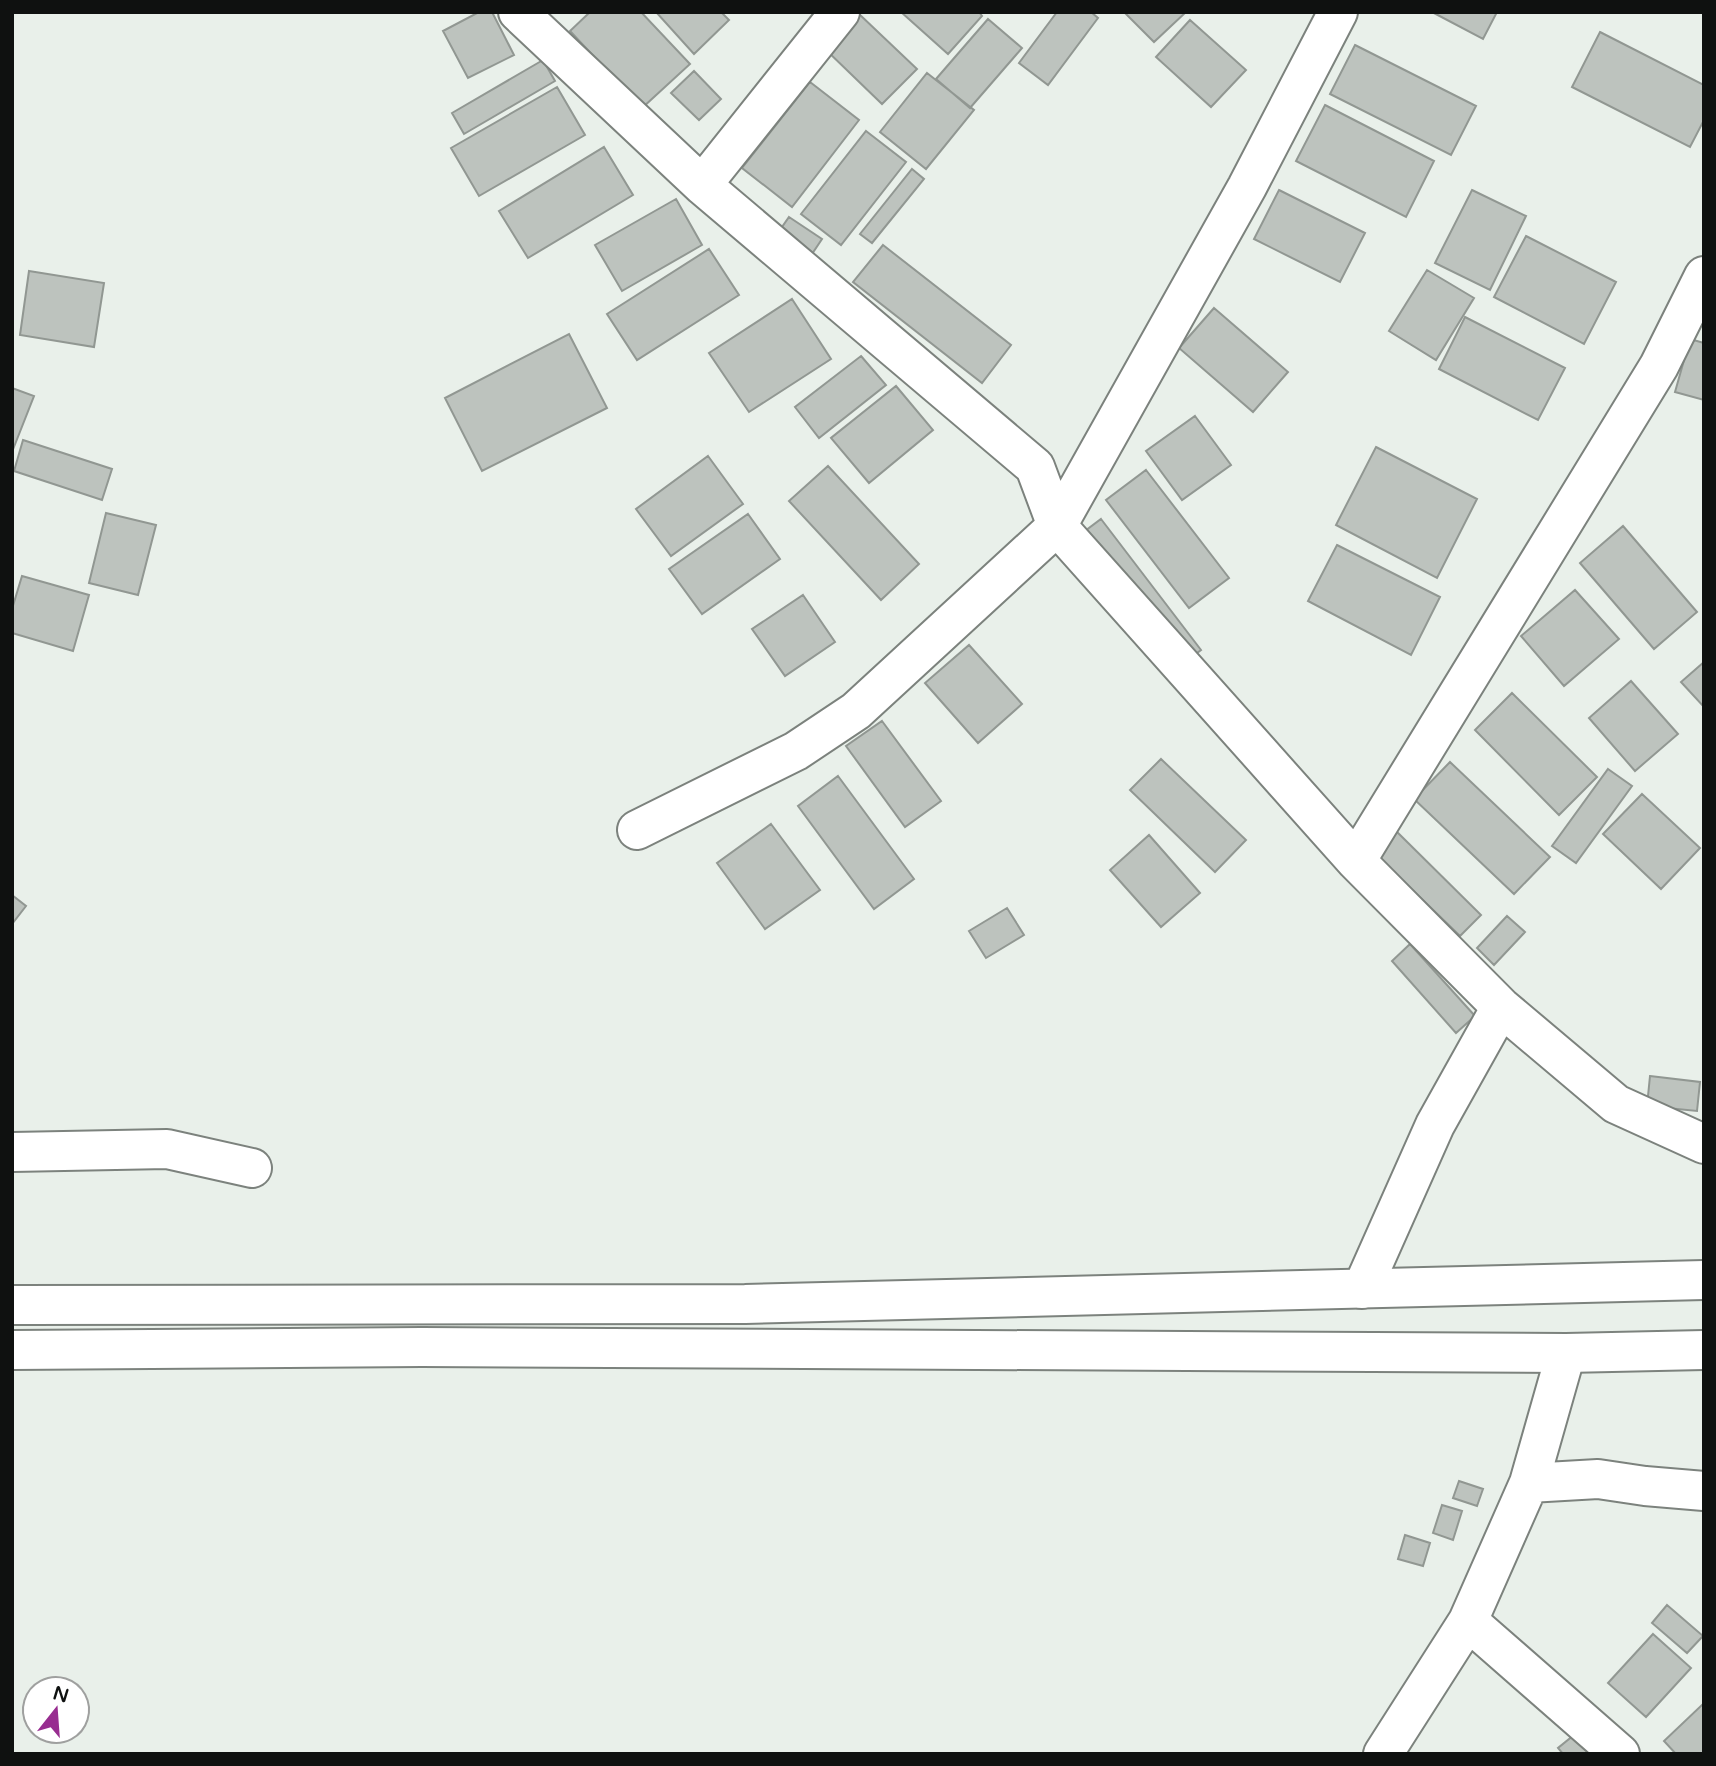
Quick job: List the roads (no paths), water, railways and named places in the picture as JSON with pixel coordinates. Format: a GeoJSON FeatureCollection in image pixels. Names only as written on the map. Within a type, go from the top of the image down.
{"type":"FeatureCollection","features":[{"type":"Feature","properties":{"kind":"main road"},"geometry":{"type":"LineString","coordinates":[[518,12],[702,185],[1035,467],[1057,526],[1356,861],[1501,1007],[1616,1104],[1704,1144]]}},
{"type":"Feature","properties":{"kind":"main road"},"geometry":{"type":"LineString","coordinates":[[702,185],[840,12]]}},
{"type":"Feature","properties":{"kind":"main road"},"geometry":{"type":"LineString","coordinates":[[637,830],[796,751],[856,711],[1057,526],[1247,187],[1338,12]]}},
{"type":"Feature","properties":{"kind":"main road"},"geometry":{"type":"LineString","coordinates":[[1356,861],[1658,366],[1704,276]]}},
{"type":"Feature","properties":{"kind":"main road"},"geometry":{"type":"LineString","coordinates":[[1362,1289],[1436,1125],[1501,1007]]}},
{"type":"Feature","properties":{"kind":"main road"},"geometry":{"type":"LineString","coordinates":[[12,1152],[167,1149],[252,1168]]}},
{"type":"Feature","properties":{"kind":"main road"},"geometry":{"type":"LineString","coordinates":[[12,1305],[745,1304],[1704,1280]]}},
{"type":"Feature","properties":{"kind":"main road"},"geometry":{"type":"LineString","coordinates":[[745,1304],[746,1349]]}},
{"type":"Feature","properties":{"kind":"main road"},"geometry":{"type":"LineString","coordinates":[[12,1350],[422,1347],[1566,1353],[1704,1350]]}},
{"type":"Feature","properties":{"kind":"main road"},"geometry":{"type":"LineString","coordinates":[[1383,1754],[1468,1621],[1528,1483],[1566,1353]]}},
{"type":"Feature","properties":{"kind":"main road"},"geometry":{"type":"LineString","coordinates":[[1528,1483],[1598,1479],[1704,1492]]}},
{"type":"Feature","properties":{"kind":"main road"},"geometry":{"type":"LineString","coordinates":[[1468,1621],[1620,1754]]}}]}
